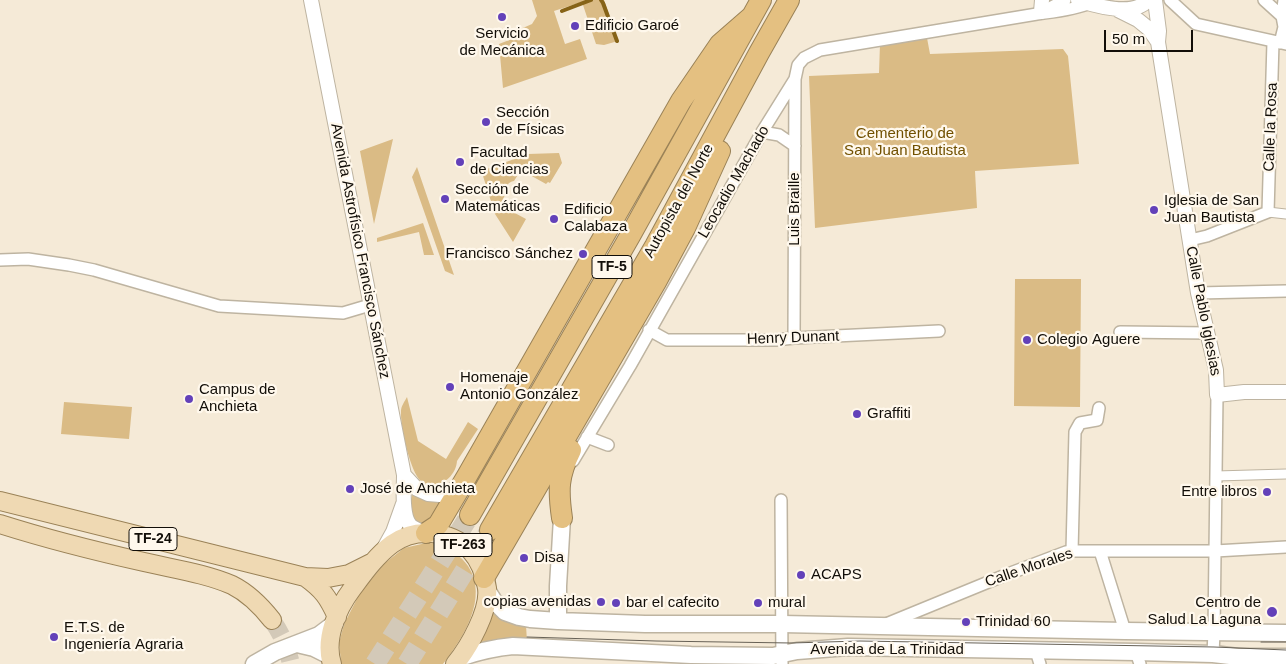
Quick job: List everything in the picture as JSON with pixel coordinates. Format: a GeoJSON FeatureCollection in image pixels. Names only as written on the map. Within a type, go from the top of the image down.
{"type":"FeatureCollection","features":[{"type":"Feature","properties":{"kind":"highway","name":"Autopista del Norte"},"geometry":{"type":"LineString","coordinates":[[490,530],[646,262],[789,0]]}},
{"type":"Feature","properties":{"kind":"highway","name":"Autopista del Norte"},"geometry":{"type":"LineString","coordinates":[[470,516],[630,236],[756,8]]}},
{"type":"Feature","properties":{"kind":"highway"},"geometry":{"type":"LineString","coordinates":[[426,533],[438,525],[467,476],[681,102],[720,44],[756,8]]}},
{"type":"Feature","properties":{"kind":"highway"},"geometry":{"type":"LineString","coordinates":[[486,584],[686,228],[723,145],[720,126]]}},
{"type":"Feature","properties":{"kind":"highway"},"geometry":{"type":"LineString","coordinates":[[562,518],[559,497],[562,470],[656,282]]}},
{"type":"Feature","properties":{"kind":"main road","name":"TF-24"},"geometry":{"type":"LineString","coordinates":[[0,501],[305,577],[328,578],[349,574],[376,559]]}},
{"type":"Feature","properties":{"kind":"main road"},"geometry":{"type":"LineString","coordinates":[[558,621],[562,518]]}},
{"type":"Feature","properties":{"kind":"main road"},"geometry":{"type":"LineString","coordinates":[[0,524],[90,549],[208,577],[233,586],[253,599],[272,620]]}},
{"type":"Feature","properties":{"kind":"main road","name":"TF-263"},"geometry":{"type":"LineString","coordinates":[[331,660],[330,636],[344,599],[376,559],[392,544],[401,539],[410,535],[436,533],[459,542],[470,550],[478,561],[486,584]]}},
{"type":"Feature","properties":{"kind":"main road","name":"TF-24"},"geometry":{"type":"LineString","coordinates":[[305,577],[320,588],[330,603],[336,620]]}},
{"type":"Feature","properties":{"kind":"main road"},"geometry":{"type":"LineString","coordinates":[[457,661],[482,617],[486,584]]}},
{"type":"Feature","properties":{"kind":"main road","name":"Avenida de La Trinidad"},"geometry":{"type":"LineString","coordinates":[[486,584],[494,601],[505,612],[530,619],[558,621],[646,624],[782,624],[1286,633]]}},
{"type":"Feature","properties":{"kind":"main road","name":"TF-263"},"geometry":{"type":"LineString","coordinates":[[254,664],[275,652],[318,635],[336,620]]}},
{"type":"Feature","properties":{"kind":"main road","name":"TF-263"},"geometry":{"type":"LineString","coordinates":[[297,644],[314,648],[331,660]]}},
{"type":"Feature","properties":{"kind":"main road","name":"Avenida de La Trinidad"},"geometry":{"type":"LineString","coordinates":[[457,661],[480,650],[513,646],[773,656],[797,651],[848,647],[1038,657],[1138,658],[1213,654],[1238,657],[1286,657]]}},
{"type":"Feature","properties":{"kind":"street","name":"Avenida Astrofísico Francisco Sánchez"},"geometry":{"type":"LineString","coordinates":[[311,0],[404,475],[404,503],[407,520],[412,527],[426,533]]}},
{"type":"Feature","properties":{"kind":"street","name":"Leocadio Machado"},"geometry":{"type":"LineString","coordinates":[[562,518],[567,474],[576,455],[630,366],[762,132],[795,79],[798,65],[804,58],[820,50],[1040,9],[1065,0]]}},
{"type":"Feature","properties":{"kind":"street"},"geometry":{"type":"LineString","coordinates":[[1090,2],[1115,8],[1131,9],[1140,7],[1148,0]]}},
{"type":"Feature","properties":{"kind":"street","name":"Calle Pablo Iglesias"},"geometry":{"type":"LineString","coordinates":[[1155,0],[1159,31],[1158,42],[1198,293],[1216,370],[1213,654]]}},
{"type":"Feature","properties":{"kind":"street"},"geometry":{"type":"LineString","coordinates":[[1170,0],[1196,24],[1280,43]]}},
{"type":"Feature","properties":{"kind":"street"},"geometry":{"type":"LineString","coordinates":[[1264,0],[1284,18]]}},
{"type":"Feature","properties":{"kind":"street","name":"Calle la Rosa"},"geometry":{"type":"LineString","coordinates":[[1268,212],[1280,43],[1284,26],[1284,0]]}},
{"type":"Feature","properties":{"kind":"street","name":"Leocadio Machado"},"geometry":{"type":"LineString","coordinates":[[1040,9],[1060,12],[1077,8],[1090,2]]}},
{"type":"Feature","properties":{"kind":"street"},"geometry":{"type":"LineString","coordinates":[[1115,8],[1138,20],[1149,29],[1158,42]]}},
{"type":"Feature","properties":{"kind":"street","name":"Luis Braille"},"geometry":{"type":"LineString","coordinates":[[794,338],[795,79]]}},
{"type":"Feature","properties":{"kind":"street"},"geometry":{"type":"LineString","coordinates":[[762,132],[779,135],[796,146]]}},
{"type":"Feature","properties":{"kind":"street"},"geometry":{"type":"LineString","coordinates":[[1190,240],[1207,236],[1268,212],[1286,214]]}},
{"type":"Feature","properties":{"kind":"street"},"geometry":{"type":"LineString","coordinates":[[0,260],[28,259],[79,266],[219,306],[343,313],[370,305]]}},
{"type":"Feature","properties":{"kind":"street"},"geometry":{"type":"LineString","coordinates":[[1198,293],[1286,291]]}},
{"type":"Feature","properties":{"kind":"street","name":"Henry Dunant"},"geometry":{"type":"LineString","coordinates":[[649,330],[667,340],[776,340],[939,331]]}},
{"type":"Feature","properties":{"kind":"street"},"geometry":{"type":"LineString","coordinates":[[1120,332],[1208,333]]}},
{"type":"Feature","properties":{"kind":"street"},"geometry":{"type":"LineString","coordinates":[[1217,395],[1244,392],[1286,392]]}},
{"type":"Feature","properties":{"kind":"street"},"geometry":{"type":"LineString","coordinates":[[1072,551],[1074,432],[1080,423],[1097,420],[1099,408]]}},
{"type":"Feature","properties":{"kind":"street"},"geometry":{"type":"LineString","coordinates":[[586,437],[608,445]]}},
{"type":"Feature","properties":{"kind":"street"},"geometry":{"type":"LineString","coordinates":[[1216,476],[1286,474]]}},
{"type":"Feature","properties":{"kind":"street"},"geometry":{"type":"LineString","coordinates":[[404,475],[417,489],[428,494],[440,495],[451,492],[467,476]]}},
{"type":"Feature","properties":{"kind":"street"},"geometry":{"type":"LineString","coordinates":[[781,500],[782,653]]}},
{"type":"Feature","properties":{"kind":"street","name":"Avenida Astrofísico Francisco Sánchez"},"geometry":{"type":"LineString","coordinates":[[376,559],[393,532],[404,503]]}},
{"type":"Feature","properties":{"kind":"street","name":"Calle Morales"},"geometry":{"type":"LineString","coordinates":[[880,626],[1066,552],[1215,551],[1286,547]]}},
{"type":"Feature","properties":{"kind":"street"},"geometry":{"type":"LineString","coordinates":[[1100,551],[1125,631]]}},
{"type":"Feature","properties":{"kind":"green space"},"geometry":{"type":"Polygon","coordinates":[[[532,0],[604,0],[618,41],[604,45],[596,44],[582,2],[554,11],[565,44],[580,39],[587,59],[503,88],[499,44],[517,37],[516,31],[532,24],[537,16],[532,0]]]}},
{"type":"Feature","properties":{"kind":"green space","name":"Cementerio de San Juan Bautista"},"geometry":{"type":"Polygon","coordinates":[[[927,38],[930,54],[1063,49],[1068,56],[1079,164],[975,171],[977,208],[815,228],[809,76],[879,73],[880,44],[927,38]]]}},
{"type":"Feature","properties":{"kind":"green space"},"geometry":{"type":"Polygon","coordinates":[[[393,139],[374,224],[360,151],[393,139]]]}},
{"type":"Feature","properties":{"kind":"green space"},"geometry":{"type":"Polygon","coordinates":[[[559,153],[562,163],[550,183],[546,184],[521,170],[514,181],[507,185],[506,193],[500,205],[526,219],[513,242],[495,214],[483,176],[487,169],[528,154],[559,153]]]}},
{"type":"Feature","properties":{"kind":"green space"},"geometry":{"type":"Polygon","coordinates":[[[417,167],[454,275],[445,271],[412,177],[417,167]]]}},
{"type":"Feature","properties":{"kind":"green space"},"geometry":{"type":"Polygon","coordinates":[[[423,223],[434,255],[424,255],[419,232],[377,242],[377,238],[423,223]]]}},
{"type":"Feature","properties":{"kind":"green space"},"geometry":{"type":"Polygon","coordinates":[[[1015,279],[1081,279],[1080,407],[1014,406],[1015,279]]]}},
{"type":"Feature","properties":{"kind":"green space"},"geometry":{"type":"Polygon","coordinates":[[[407,397],[418,441],[446,459],[468,422],[478,429],[457,461],[453,473],[444,482],[432,485],[427,484],[421,481],[413,468],[404,437],[401,418],[402,407],[407,397]]]}},
{"type":"Feature","properties":{"kind":"green space"},"geometry":{"type":"Polygon","coordinates":[[[64,402],[132,407],[129,439],[61,434],[64,402]]]}},
{"type":"Feature","properties":{"kind":"green space"},"geometry":{"type":"Polygon","coordinates":[[[413,494],[442,501],[434,515],[427,521],[422,523],[414,519],[411,509],[413,494]]]}},
{"type":"Feature","properties":{"kind":"green space"},"geometry":{"type":"Polygon","coordinates":[[[426,543],[441,545],[463,559],[474,578],[475,604],[465,630],[451,654],[443,664],[342,664],[339,643],[344,624],[360,593],[385,563],[404,548],[426,543]]]}},
{"type":"Feature","properties":{"kind":"green space"},"geometry":{"type":"Polygon","coordinates":[[[492,609],[526,625],[527,642],[476,647],[492,609]]]}},
{"type":"Feature","properties":{"kind":"waterway"},"geometry":{"type":"LineString","coordinates":[[562,11],[591,0]]}},
{"type":"Feature","properties":{"kind":"waterway"},"geometry":{"type":"LineString","coordinates":[[601,0],[617,41]]}},
{"type":"Feature","properties":{"kind":"tunnel"},"geometry":{"type":"LineString","coordinates":[[375,664],[470,515]]}},
{"type":"Feature","properties":{"kind":"tunnel"},"geometry":{"type":"LineString","coordinates":[[407,664],[490,530]]}},
{"type":"Feature","properties":{"kind":"tunnel"},"geometry":{"type":"LineString","coordinates":[[272,620],[284,641],[291,664]]}},
{"type":"Feature","properties":{"kind":"tram line"},"geometry":{"type":"LineString","coordinates":[[527,637],[656,641],[791,643],[860,641],[1286,650]]}},
{"type":"Feature","properties":{"kind":"tram line"},"geometry":{"type":"LineString","coordinates":[[1261,642],[1286,642]]}},
{"type":"Feature","properties":{"kind":"place","name":"Servicio de Mecánica"},"geometry":{"type":"Point","coordinates":[502,17]}},
{"type":"Feature","properties":{"kind":"place","name":"Edificio Garoé"},"geometry":{"type":"Point","coordinates":[575,26]}},
{"type":"Feature","properties":{"kind":"place","name":"Sección de Físicas"},"geometry":{"type":"Point","coordinates":[486,122]}},
{"type":"Feature","properties":{"kind":"place","name":"Facultad de Ciencias"},"geometry":{"type":"Point","coordinates":[460,162]}},
{"type":"Feature","properties":{"kind":"place","name":"Sección de Matemáticas"},"geometry":{"type":"Point","coordinates":[445,199]}},
{"type":"Feature","properties":{"kind":"place","name":"Iglesia de San Juan Bautista"},"geometry":{"type":"Point","coordinates":[1154,210]}},
{"type":"Feature","properties":{"kind":"place","name":"Edificio Calabaza"},"geometry":{"type":"Point","coordinates":[554,219]}},
{"type":"Feature","properties":{"kind":"place","name":"Francisco Sánchez"},"geometry":{"type":"Point","coordinates":[583,254]}},
{"type":"Feature","properties":{"kind":"place","name":"Colegio Aguere"},"geometry":{"type":"Point","coordinates":[1027,340]}},
{"type":"Feature","properties":{"kind":"place","name":"Homenaje Antonio González"},"geometry":{"type":"Point","coordinates":[450,387]}},
{"type":"Feature","properties":{"kind":"place","name":"Campus de Anchieta"},"geometry":{"type":"Point","coordinates":[189,399]}},
{"type":"Feature","properties":{"kind":"place","name":"Graffiti"},"geometry":{"type":"Point","coordinates":[857,414]}},
{"type":"Feature","properties":{"kind":"place","name":"José de Anchieta"},"geometry":{"type":"Point","coordinates":[350,489]}},
{"type":"Feature","properties":{"kind":"place","name":"Entre libros"},"geometry":{"type":"Point","coordinates":[1267,492]}},
{"type":"Feature","properties":{"kind":"place","name":"Disa"},"geometry":{"type":"Point","coordinates":[524,558]}},
{"type":"Feature","properties":{"kind":"place","name":"ACAPS"},"geometry":{"type":"Point","coordinates":[801,575]}},
{"type":"Feature","properties":{"kind":"place","name":"copias avenidas"},"geometry":{"type":"Point","coordinates":[601,602]}},
{"type":"Feature","properties":{"kind":"place","name":"bar el cafecito"},"geometry":{"type":"Point","coordinates":[616,603]}},
{"type":"Feature","properties":{"kind":"place","name":"mural"},"geometry":{"type":"Point","coordinates":[758,603]}},
{"type":"Feature","properties":{"kind":"place","name":"Centro de Salud La Laguna"},"geometry":{"type":"Point","coordinates":[1272,612]}},
{"type":"Feature","properties":{"kind":"place","name":"Trinidad 60"},"geometry":{"type":"Point","coordinates":[966,622]}},
{"type":"Feature","properties":{"kind":"place","name":"E.T.S. de Ingeniería Agraria"},"geometry":{"type":"Point","coordinates":[54,637]}}]}
